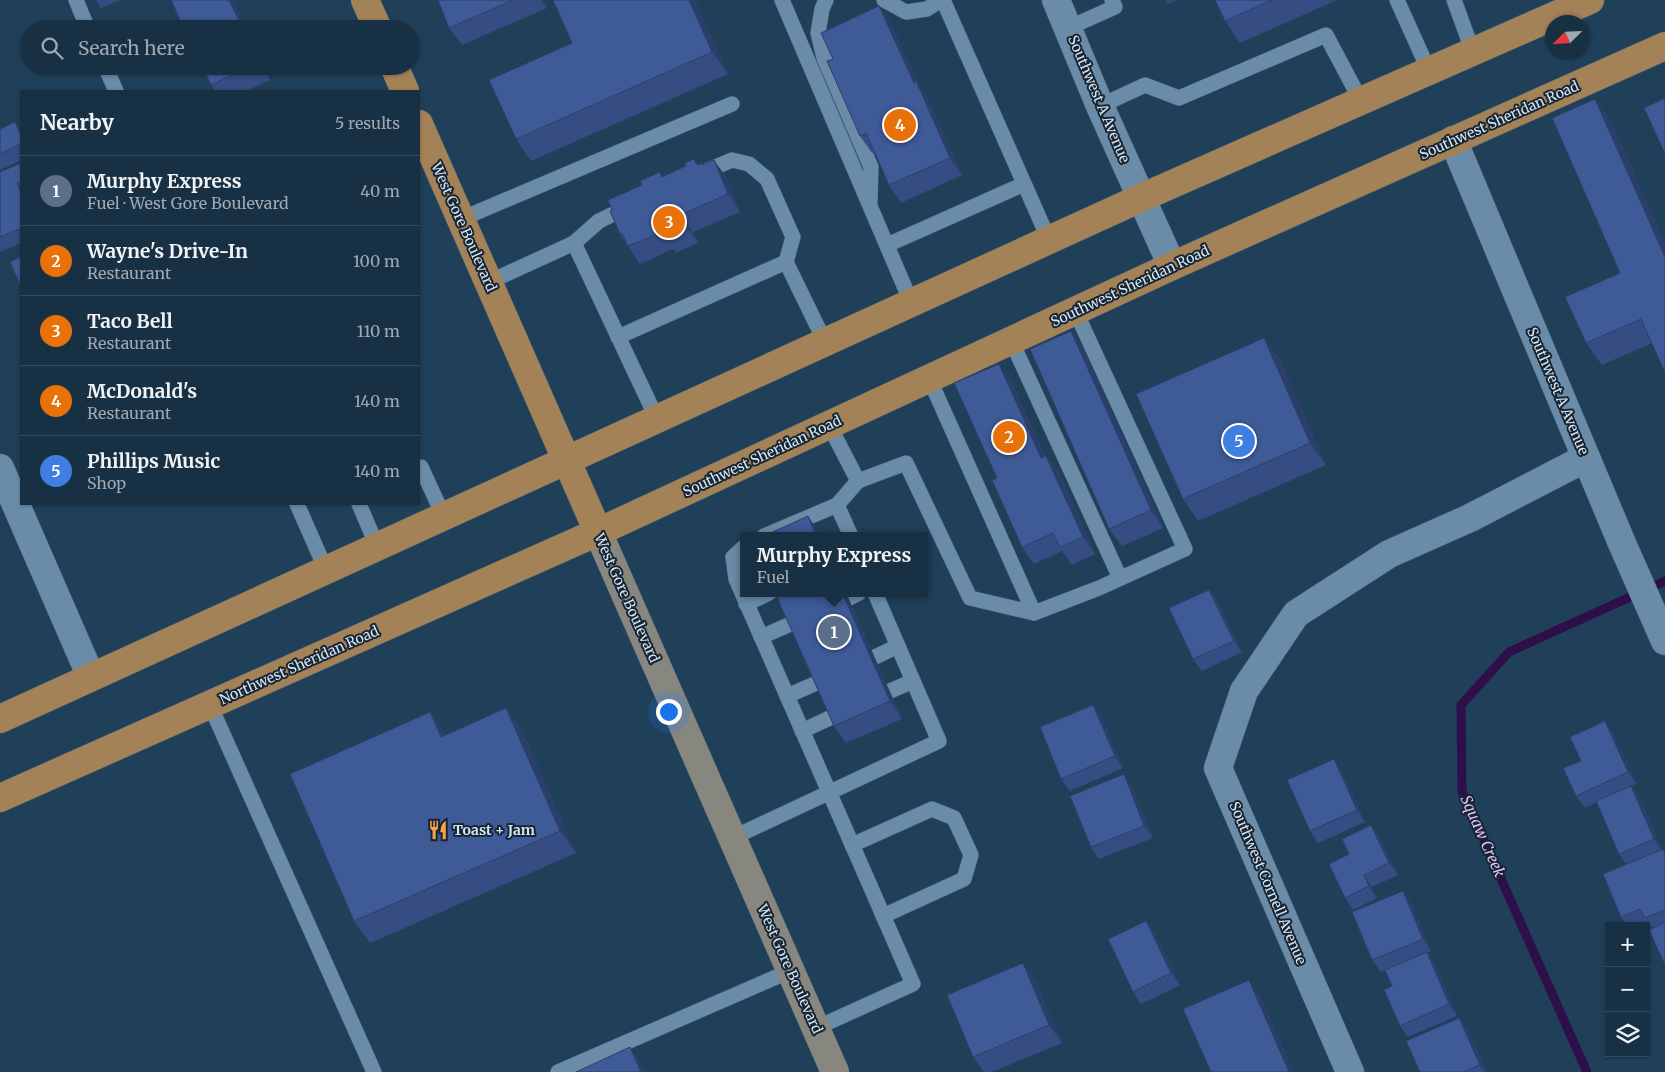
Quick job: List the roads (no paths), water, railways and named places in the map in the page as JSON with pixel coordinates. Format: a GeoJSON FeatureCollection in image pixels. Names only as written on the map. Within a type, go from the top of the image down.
{"type":"FeatureCollection","features":[{"type":"Feature","properties":{"kind":"main road"},"geometry":{"type":"LineString","coordinates":[[365,0],[374,20]]}},
{"type":"Feature","properties":{"kind":"main road"},"geometry":{"type":"LineString","coordinates":[[0,720],[1142,197],[1590,0]]}},
{"type":"Feature","properties":{"kind":"main road","name":"Southwest Sheridan Road"},"geometry":{"type":"LineString","coordinates":[[598,532],[1075,310],[1665,46]]}},
{"type":"Feature","properties":{"kind":"main road"},"geometry":{"type":"LineString","coordinates":[[398,75],[405,90]]}},
{"type":"Feature","properties":{"kind":"main road","name":"West Gore Boulevard"},"geometry":{"type":"LineString","coordinates":[[421,134],[461,219],[835,1072]]}},
{"type":"Feature","properties":{"kind":"main road","name":"Northwest Sheridan Road"},"geometry":{"type":"LineString","coordinates":[[0,798],[598,532]]}},
{"type":"Feature","properties":{"kind":"street","name":"Southwest A Avenue"},"geometry":{"type":"LineString","coordinates":[[1056,0],[1100,106],[1172,266]]}},
{"type":"Feature","properties":{"kind":"street","name":"Southwest A Avenue"},"geometry":{"type":"LineString","coordinates":[[1454,140],[1621,541],[1665,640]]}},
{"type":"Feature","properties":{"kind":"street","name":"Southwest Cornell Avenue"},"geometry":{"type":"LineString","coordinates":[[1350,1072],[1218,768],[1244,691],[1296,614],[1389,554],[1470,518],[1586,458]]}},
{"type":"Feature","properties":{"kind":"street"},"geometry":{"type":"LineString","coordinates":[[0,468],[91,677]]}},
{"type":"Feature","properties":{"kind":"lane"},"geometry":{"type":"LineString","coordinates":[[76,0],[84,20]]}},
{"type":"Feature","properties":{"kind":"lane"},"geometry":{"type":"LineString","coordinates":[[782,0],[911,302]]}},
{"type":"Feature","properties":{"kind":"lane"},"geometry":{"type":"LineString","coordinates":[[839,0],[824,4],[818,33],[824,58],[871,167],[870,207]]}},
{"type":"Feature","properties":{"kind":"lane"},"geometry":{"type":"LineString","coordinates":[[884,0],[906,12],[942,0],[1049,240]]}},
{"type":"Feature","properties":{"kind":"lane"},"geometry":{"type":"LineString","coordinates":[[1068,28],[1115,6],[1112,0]]}},
{"type":"Feature","properties":{"kind":"lane"},"geometry":{"type":"LineString","coordinates":[[1397,0],[1429,71]]}},
{"type":"Feature","properties":{"kind":"lane"},"geometry":{"type":"LineString","coordinates":[[1454,0],[1473,52]]}},
{"type":"Feature","properties":{"kind":"lane"},"geometry":{"type":"LineString","coordinates":[[1100,106],[1145,86],[1179,98],[1326,34],[1361,101]]}},
{"type":"Feature","properties":{"kind":"lane"},"geometry":{"type":"LineString","coordinates":[[109,75],[116,90]]}},
{"type":"Feature","properties":{"kind":"lane"},"geometry":{"type":"LineString","coordinates":[[461,219],[732,104]]}},
{"type":"Feature","properties":{"kind":"lane"},"geometry":{"type":"LineString","coordinates":[[688,179],[732,160],[749,164],[767,179],[792,237],[786,262],[825,342]]}},
{"type":"Feature","properties":{"kind":"lane"},"geometry":{"type":"LineString","coordinates":[[887,245],[1024,184]]}},
{"type":"Feature","properties":{"kind":"lane"},"geometry":{"type":"LineString","coordinates":[[488,282],[574,243],[599,221],[644,200]]}},
{"type":"Feature","properties":{"kind":"lane"},"geometry":{"type":"LineString","coordinates":[[574,243],[657,419]]}},
{"type":"Feature","properties":{"kind":"lane"},"geometry":{"type":"LineString","coordinates":[[618,338],[786,262]]}},
{"type":"Feature","properties":{"kind":"lane"},"geometry":{"type":"LineString","coordinates":[[773,532],[837,505],[858,481],[906,463],[970,598],[1034,613],[1185,549],[1075,310]]}},
{"type":"Feature","properties":{"kind":"lane"},"geometry":{"type":"LineString","coordinates":[[1011,340],[1120,578]]}},
{"type":"Feature","properties":{"kind":"lane"},"geometry":{"type":"LineString","coordinates":[[929,378],[1034,613]]}},
{"type":"Feature","properties":{"kind":"lane"},"geometry":{"type":"LineString","coordinates":[[829,425],[858,481]]}},
{"type":"Feature","properties":{"kind":"lane"},"geometry":{"type":"LineString","coordinates":[[421,467],[444,517]]}},
{"type":"Feature","properties":{"kind":"lane"},"geometry":{"type":"LineString","coordinates":[[297,505],[326,570]]}},
{"type":"Feature","properties":{"kind":"lane"},"geometry":{"type":"LineString","coordinates":[[359,505],[377,546]]}},
{"type":"Feature","properties":{"kind":"lane"},"geometry":{"type":"LineString","coordinates":[[837,505],[848,532]]}},
{"type":"Feature","properties":{"kind":"lane"},"geometry":{"type":"LineString","coordinates":[[740,551],[734,557],[736,579],[740,589]]}},
{"type":"Feature","properties":{"kind":"lane"},"geometry":{"type":"LineString","coordinates":[[743,597],[913,984],[816,1028]]}},
{"type":"Feature","properties":{"kind":"lane"},"geometry":{"type":"LineString","coordinates":[[746,604],[761,597]]}},
{"type":"Feature","properties":{"kind":"lane"},"geometry":{"type":"LineString","coordinates":[[732,838],[939,740],[877,597]]}},
{"type":"Feature","properties":{"kind":"lane"},"geometry":{"type":"LineString","coordinates":[[761,637],[792,622]]}},
{"type":"Feature","properties":{"kind":"lane"},"geometry":{"type":"LineString","coordinates":[[875,656],[898,646]]}},
{"type":"Feature","properties":{"kind":"lane"},"geometry":{"type":"LineString","coordinates":[[890,691],[913,681]]}},
{"type":"Feature","properties":{"kind":"lane"},"geometry":{"type":"LineString","coordinates":[[786,696],[819,682]]}},
{"type":"Feature","properties":{"kind":"lane"},"geometry":{"type":"LineString","coordinates":[[210,705],[374,1072]]}},
{"type":"Feature","properties":{"kind":"lane"},"geometry":{"type":"LineString","coordinates":[[802,731],[834,716]]}},
{"type":"Feature","properties":{"kind":"lane"},"geometry":{"type":"LineString","coordinates":[[852,845],[932,809],[954,818],[971,855],[964,879],[882,916]]}},
{"type":"Feature","properties":{"kind":"lane"},"geometry":{"type":"LineString","coordinates":[[558,1072],[790,971]]}},
{"type":"Feature","properties":{"kind":"waterway","name":"Squaw Creek"},"geometry":{"type":"LineString","coordinates":[[1587,1072],[1462,791],[1461,705],[1509,652],[1665,581]]}},
{"type":"Feature","properties":{"kind":"place","name":"McDonald's"},"geometry":{"type":"Point","coordinates":[900,125]}},
{"type":"Feature","properties":{"kind":"place","name":"Taco Bell"},"geometry":{"type":"Point","coordinates":[669,222]}},
{"type":"Feature","properties":{"kind":"place","name":"Wayne's Drive-In"},"geometry":{"type":"Point","coordinates":[1009,437]}},
{"type":"Feature","properties":{"kind":"place","name":"Phillips Music"},"geometry":{"type":"Point","coordinates":[1239,441]}},
{"type":"Feature","properties":{"kind":"place","name":"Murphy Express"},"geometry":{"type":"Point","coordinates":[834,632]}},
{"type":"Feature","properties":{"kind":"place","name":"Toast + Jam"},"geometry":{"type":"Point","coordinates":[438,830]}}]}
